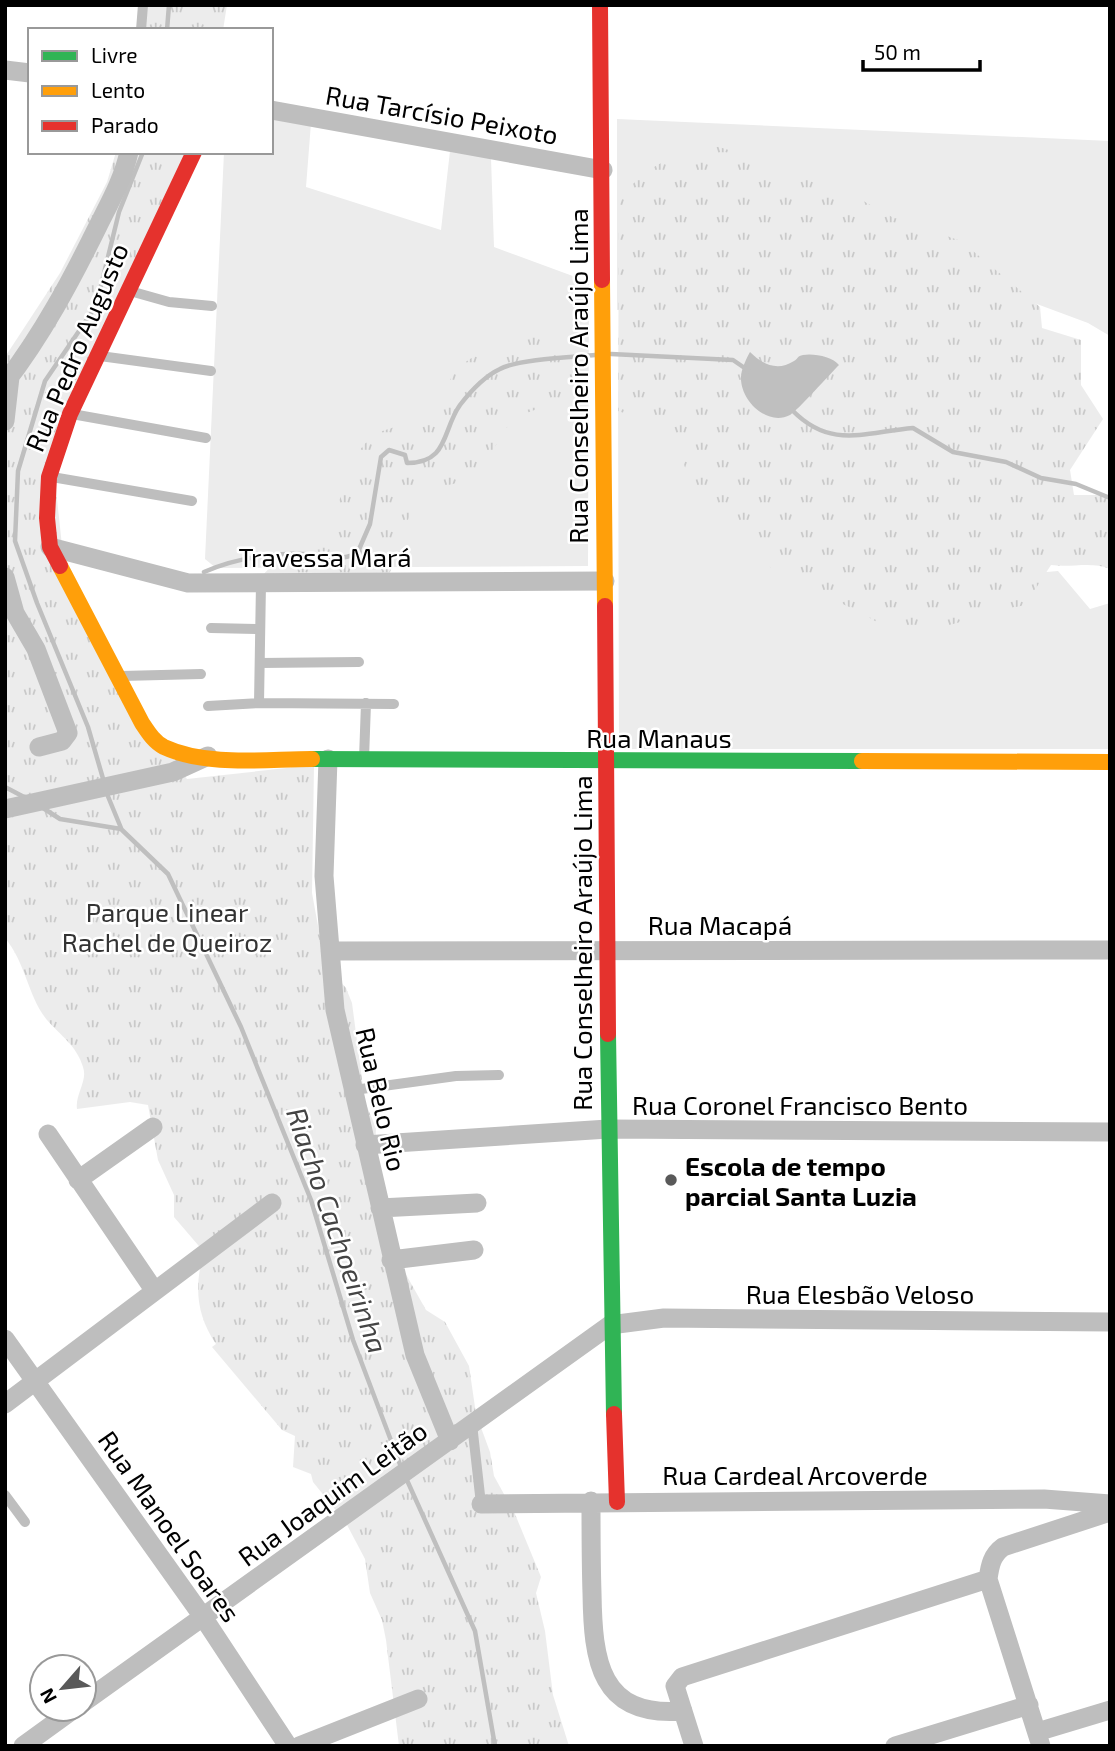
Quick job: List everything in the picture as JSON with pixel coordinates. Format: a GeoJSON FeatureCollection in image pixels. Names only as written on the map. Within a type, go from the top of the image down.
{"type":"FeatureCollection","features":[{"type":"Feature","properties":{"kind":"street","name":"Rua Conselheiro Araújo Lima"},"geometry":{"type":"LineString","coordinates":[[600,5],[610,1325],[617,1502]]}},
{"type":"Feature","properties":{"kind":"street"},"geometry":{"type":"LineString","coordinates":[[5,70],[28,73]]}},
{"type":"Feature","properties":{"kind":"street","name":"Rua Tarcísio Peixoto"},"geometry":{"type":"LineString","coordinates":[[273,110],[603,170]]}},
{"type":"Feature","properties":{"kind":"street","name":"Rua Pedro Augusto"},"geometry":{"type":"LineString","coordinates":[[7,380],[36,342],[81,260],[124,172],[128,154]]}},
{"type":"Feature","properties":{"kind":"street","name":"Rua Pedro Augusto"},"geometry":{"type":"LineString","coordinates":[[193,154],[70,414],[49,477],[47,518],[50,547],[142,723],[162,746],[177,752],[209,756]]}},
{"type":"Feature","properties":{"kind":"street"},"geometry":{"type":"LineString","coordinates":[[5,421],[7,380]]}},
{"type":"Feature","properties":{"kind":"street","name":"Travessa Mará"},"geometry":{"type":"LineString","coordinates":[[50,547],[188,583],[605,581]]}},
{"type":"Feature","properties":{"kind":"street"},"geometry":{"type":"LineString","coordinates":[[5,577],[15,613],[36,649],[68,733],[62,741],[39,747]]}},
{"type":"Feature","properties":{"kind":"street"},"geometry":{"type":"LineString","coordinates":[[5,809],[173,772],[209,756]]}},
{"type":"Feature","properties":{"kind":"street","name":"Rua Manaus"},"geometry":{"type":"LineString","coordinates":[[209,756],[607,761],[1110,762]]}},
{"type":"Feature","properties":{"kind":"street","name":"Rua Belo Rio"},"geometry":{"type":"LineString","coordinates":[[328,759],[324,876],[335,1010],[391,1260],[442,1446]]}},
{"type":"Feature","properties":{"kind":"street","name":"Rua Macapá"},"geometry":{"type":"LineString","coordinates":[[330,951],[1110,950]]}},
{"type":"Feature","properties":{"kind":"street"},"geometry":{"type":"LineString","coordinates":[[78,1180],[153,1128]]}},
{"type":"Feature","properties":{"kind":"street","name":"Rua Coronel Francisco Bento"},"geometry":{"type":"LineString","coordinates":[[365,1146],[608,1129],[1110,1132]]}},
{"type":"Feature","properties":{"kind":"street"},"geometry":{"type":"LineString","coordinates":[[48,1134],[154,1290]]}},
{"type":"Feature","properties":{"kind":"street"},"geometry":{"type":"LineString","coordinates":[[5,1404],[272,1203]]}},
{"type":"Feature","properties":{"kind":"street"},"geometry":{"type":"LineString","coordinates":[[380,1208],[477,1203]]}},
{"type":"Feature","properties":{"kind":"street"},"geometry":{"type":"LineString","coordinates":[[391,1260],[474,1250]]}},
{"type":"Feature","properties":{"kind":"street","name":"Rua Elesbão Veloso"},"geometry":{"type":"LineString","coordinates":[[610,1325],[664,1318],[1110,1322]]}},
{"type":"Feature","properties":{"kind":"street","name":"Rua Joaquim Leitão"},"geometry":{"type":"LineString","coordinates":[[98,1692],[610,1325]]}},
{"type":"Feature","properties":{"kind":"street","name":"Rua Manoel Soares"},"geometry":{"type":"LineString","coordinates":[[5,1339],[203,1617],[288,1746]]}},
{"type":"Feature","properties":{"kind":"street","name":"Rua Cardeal Arcoverde"},"geometry":{"type":"LineString","coordinates":[[481,1504],[1044,1499],[1110,1504]]}},
{"type":"Feature","properties":{"kind":"street"},"geometry":{"type":"LineString","coordinates":[[591,1501],[592,1636],[602,1674],[608,1686],[639,1709],[659,1713],[682,1711]]}},
{"type":"Feature","properties":{"kind":"street"},"geometry":{"type":"LineString","coordinates":[[1110,1512],[1003,1547],[996,1552],[989,1572],[1039,1739],[1110,1710]]}},
{"type":"Feature","properties":{"kind":"street"},"geometry":{"type":"LineString","coordinates":[[694,1746],[676,1686],[682,1677],[989,1572]]}},
{"type":"Feature","properties":{"kind":"street"},"geometry":{"type":"LineString","coordinates":[[299,1746],[418,1699]]}},
{"type":"Feature","properties":{"kind":"street"},"geometry":{"type":"LineString","coordinates":[[895,1746],[1029,1705]]}},
{"type":"Feature","properties":{"kind":"street"},"geometry":{"type":"LineString","coordinates":[[23,1746],[55,1723]]}},
{"type":"Feature","properties":{"kind":"lane"},"geometry":{"type":"LineString","coordinates":[[141,28],[143,5]]}},
{"type":"Feature","properties":{"kind":"lane"},"geometry":{"type":"LineString","coordinates":[[127,290],[169,302],[212,306]]}},
{"type":"Feature","properties":{"kind":"lane"},"geometry":{"type":"LineString","coordinates":[[96,355],[211,371]]}},
{"type":"Feature","properties":{"kind":"lane"},"geometry":{"type":"LineString","coordinates":[[70,414],[206,438]]}},
{"type":"Feature","properties":{"kind":"lane"},"geometry":{"type":"LineString","coordinates":[[49,477],[192,501]]}},
{"type":"Feature","properties":{"kind":"lane"},"geometry":{"type":"LineString","coordinates":[[259,703],[261,583]]}},
{"type":"Feature","properties":{"kind":"lane"},"geometry":{"type":"LineString","coordinates":[[211,628],[260,629]]}},
{"type":"Feature","properties":{"kind":"lane"},"geometry":{"type":"LineString","coordinates":[[260,663],[359,662]]}},
{"type":"Feature","properties":{"kind":"lane"},"geometry":{"type":"LineString","coordinates":[[118,677],[201,674]]}},
{"type":"Feature","properties":{"kind":"lane"},"geometry":{"type":"LineString","coordinates":[[208,706],[259,703],[394,704]]}},
{"type":"Feature","properties":{"kind":"lane"},"geometry":{"type":"LineString","coordinates":[[364,759],[366,703]]}},
{"type":"Feature","properties":{"kind":"lane"},"geometry":{"type":"LineString","coordinates":[[354,1090],[456,1076],[499,1075]]}},
{"type":"Feature","properties":{"kind":"lane"},"geometry":{"type":"LineString","coordinates":[[472,1424],[481,1504]]}},
{"type":"Feature","properties":{"kind":"lane"},"geometry":{"type":"LineString","coordinates":[[5,1495],[25,1522]]}},
{"type":"Feature","properties":{"kind":"green space"},"geometry":{"type":"Polygon","coordinates":[[[140,5],[227,5],[223,28],[140,28],[140,5]]]}},
{"type":"Feature","properties":{"kind":"green space"},"geometry":{"type":"Polygon","coordinates":[[[273,118],[311,123],[306,187],[441,230],[450,151],[491,158],[494,247],[589,282],[588,566],[216,568],[205,559],[224,154],[273,154],[273,118]]]}},
{"type":"Feature","properties":{"kind":"green space"},"geometry":{"type":"Polygon","coordinates":[[[617,119],[1110,141],[1110,336],[1088,323],[1002,291],[708,293],[617,310],[617,119]]]}},
{"type":"Feature","properties":{"kind":"green space"},"geometry":{"type":"Polygon","coordinates":[[[716,146],[760,160],[771,173],[824,179],[892,217],[961,241],[1040,307],[1042,328],[1081,340],[1081,385],[1103,419],[1070,470],[1074,495],[1110,495],[1110,569],[1096,565],[1051,565],[1025,605],[904,638],[858,611],[779,575],[727,527],[697,506],[673,429],[618,411],[619,199],[641,176],[662,162],[716,146]]]}},
{"type":"Feature","properties":{"kind":"green space","name":"Parque Linear Rachel de Queiroz"},"geometry":{"type":"Polygon","coordinates":[[[115,154],[192,154],[54,471],[63,555],[152,727],[187,779],[314,765],[312,893],[325,964],[346,988],[352,1003],[365,1102],[376,1128],[375,1152],[399,1262],[426,1310],[445,1322],[469,1366],[476,1414],[490,1452],[494,1476],[515,1514],[541,1577],[536,1593],[545,1631],[553,1695],[569,1746],[399,1746],[386,1640],[382,1620],[370,1593],[365,1559],[346,1523],[313,1482],[311,1474],[293,1467],[295,1436],[282,1430],[212,1347],[216,1344],[204,1322],[199,1300],[199,1276],[204,1252],[174,1217],[174,1195],[158,1160],[148,1105],[130,1102],[77,1109],[84,1077],[80,1060],[41,1011],[18,958],[5,938],[5,357],[60,273],[107,182],[115,154]]]}},
{"type":"Feature","properties":{"kind":"green space"},"geometry":{"type":"Polygon","coordinates":[[[586,328],[586,400],[540,408],[513,418],[482,467],[460,482],[417,494],[389,575],[263,575],[272,565],[325,543],[354,457],[373,434],[432,415],[455,372],[466,362],[480,353],[516,340],[586,328]]]}},
{"type":"Feature","properties":{"kind":"green space"},"geometry":{"type":"Polygon","coordinates":[[[684,380],[1001,576],[1058,571],[1090,609],[1110,603],[1110,749],[625,749],[619,739],[618,392],[684,380]]]}},
{"type":"Feature","properties":{"kind":"shaded area"},"geometry":{"type":"Polygon","coordinates":[[[750,352],[765,363],[776,366],[788,364],[807,355],[828,358],[839,365],[794,412],[781,418],[773,417],[756,409],[742,386],[742,371],[750,352]]]}},
{"type":"Feature","properties":{"kind":"waterway"},"geometry":{"type":"LineString","coordinates":[[167,28],[169,5]]}},
{"type":"Feature","properties":{"kind":"waterway"},"geometry":{"type":"LineString","coordinates":[[104,782],[88,727],[37,603],[15,541],[18,471],[45,381],[96,306],[119,212],[142,154]]}},
{"type":"Feature","properties":{"kind":"waterway"},"geometry":{"type":"LineString","coordinates":[[611,354],[733,360],[749,371]]}},
{"type":"Feature","properties":{"kind":"waterway"},"geometry":{"type":"LineString","coordinates":[[204,572],[229,563],[272,555],[300,554],[339,558],[357,554],[370,524],[381,457],[389,450],[405,455],[407,463],[421,462],[430,457],[442,443],[460,405],[478,385],[500,369],[532,361],[595,355]]}},
{"type":"Feature","properties":{"kind":"waterway"},"geometry":{"type":"LineString","coordinates":[[792,410],[806,422],[835,434],[864,435],[913,428],[953,452],[1006,462],[1041,478],[1076,484],[1110,498]]}},
{"type":"Feature","properties":{"kind":"waterway","name":"Riacho Cachoeirinha"},"geometry":{"type":"LineString","coordinates":[[5,787],[26,798]]}},
{"type":"Feature","properties":{"kind":"waterway"},"geometry":{"type":"LineString","coordinates":[[107,794],[121,828]]}},
{"type":"Feature","properties":{"kind":"waterway","name":"Riacho Cachoeirinha"},"geometry":{"type":"LineString","coordinates":[[43,808],[60,819],[121,829],[168,874],[241,1027],[311,1200],[353,1340],[401,1467]]}},
{"type":"Feature","properties":{"kind":"waterway","name":"Riacho Cachoeirinha"},"geometry":{"type":"LineString","coordinates":[[406,1478],[475,1631],[495,1746]]}},
{"type":"Feature","properties":{"kind":"traffic: fast"},"geometry":{"type":"LineString","coordinates":[[312,759],[862,761]]}},
{"type":"Feature","properties":{"kind":"traffic: fast"},"geometry":{"type":"LineString","coordinates":[[608,1034],[614,1414]]}},
{"type":"Feature","properties":{"kind":"traffic: slow"},"geometry":{"type":"LineString","coordinates":[[602,280],[605,606]]}},
{"type":"Feature","properties":{"kind":"traffic: slow"},"geometry":{"type":"LineString","coordinates":[[60,566],[142,723],[160,745],[181,753],[218,760],[312,759]]}},
{"type":"Feature","properties":{"kind":"traffic: slow"},"geometry":{"type":"LineString","coordinates":[[862,761],[1110,762]]}},
{"type":"Feature","properties":{"kind":"traffic: jam"},"geometry":{"type":"LineString","coordinates":[[600,5],[602,280]]}},
{"type":"Feature","properties":{"kind":"traffic: jam"},"geometry":{"type":"LineString","coordinates":[[60,566],[50,547],[47,518],[49,477],[70,414],[193,154]]}},
{"type":"Feature","properties":{"kind":"traffic: jam"},"geometry":{"type":"LineString","coordinates":[[605,606],[608,1034]]}},
{"type":"Feature","properties":{"kind":"traffic: jam"},"geometry":{"type":"LineString","coordinates":[[614,1414],[617,1502]]}},
{"type":"Feature","properties":{"kind":"place","name":"Escola de tempo parcial Santa Luzia"},"geometry":{"type":"Point","coordinates":[671,1180]}}]}
